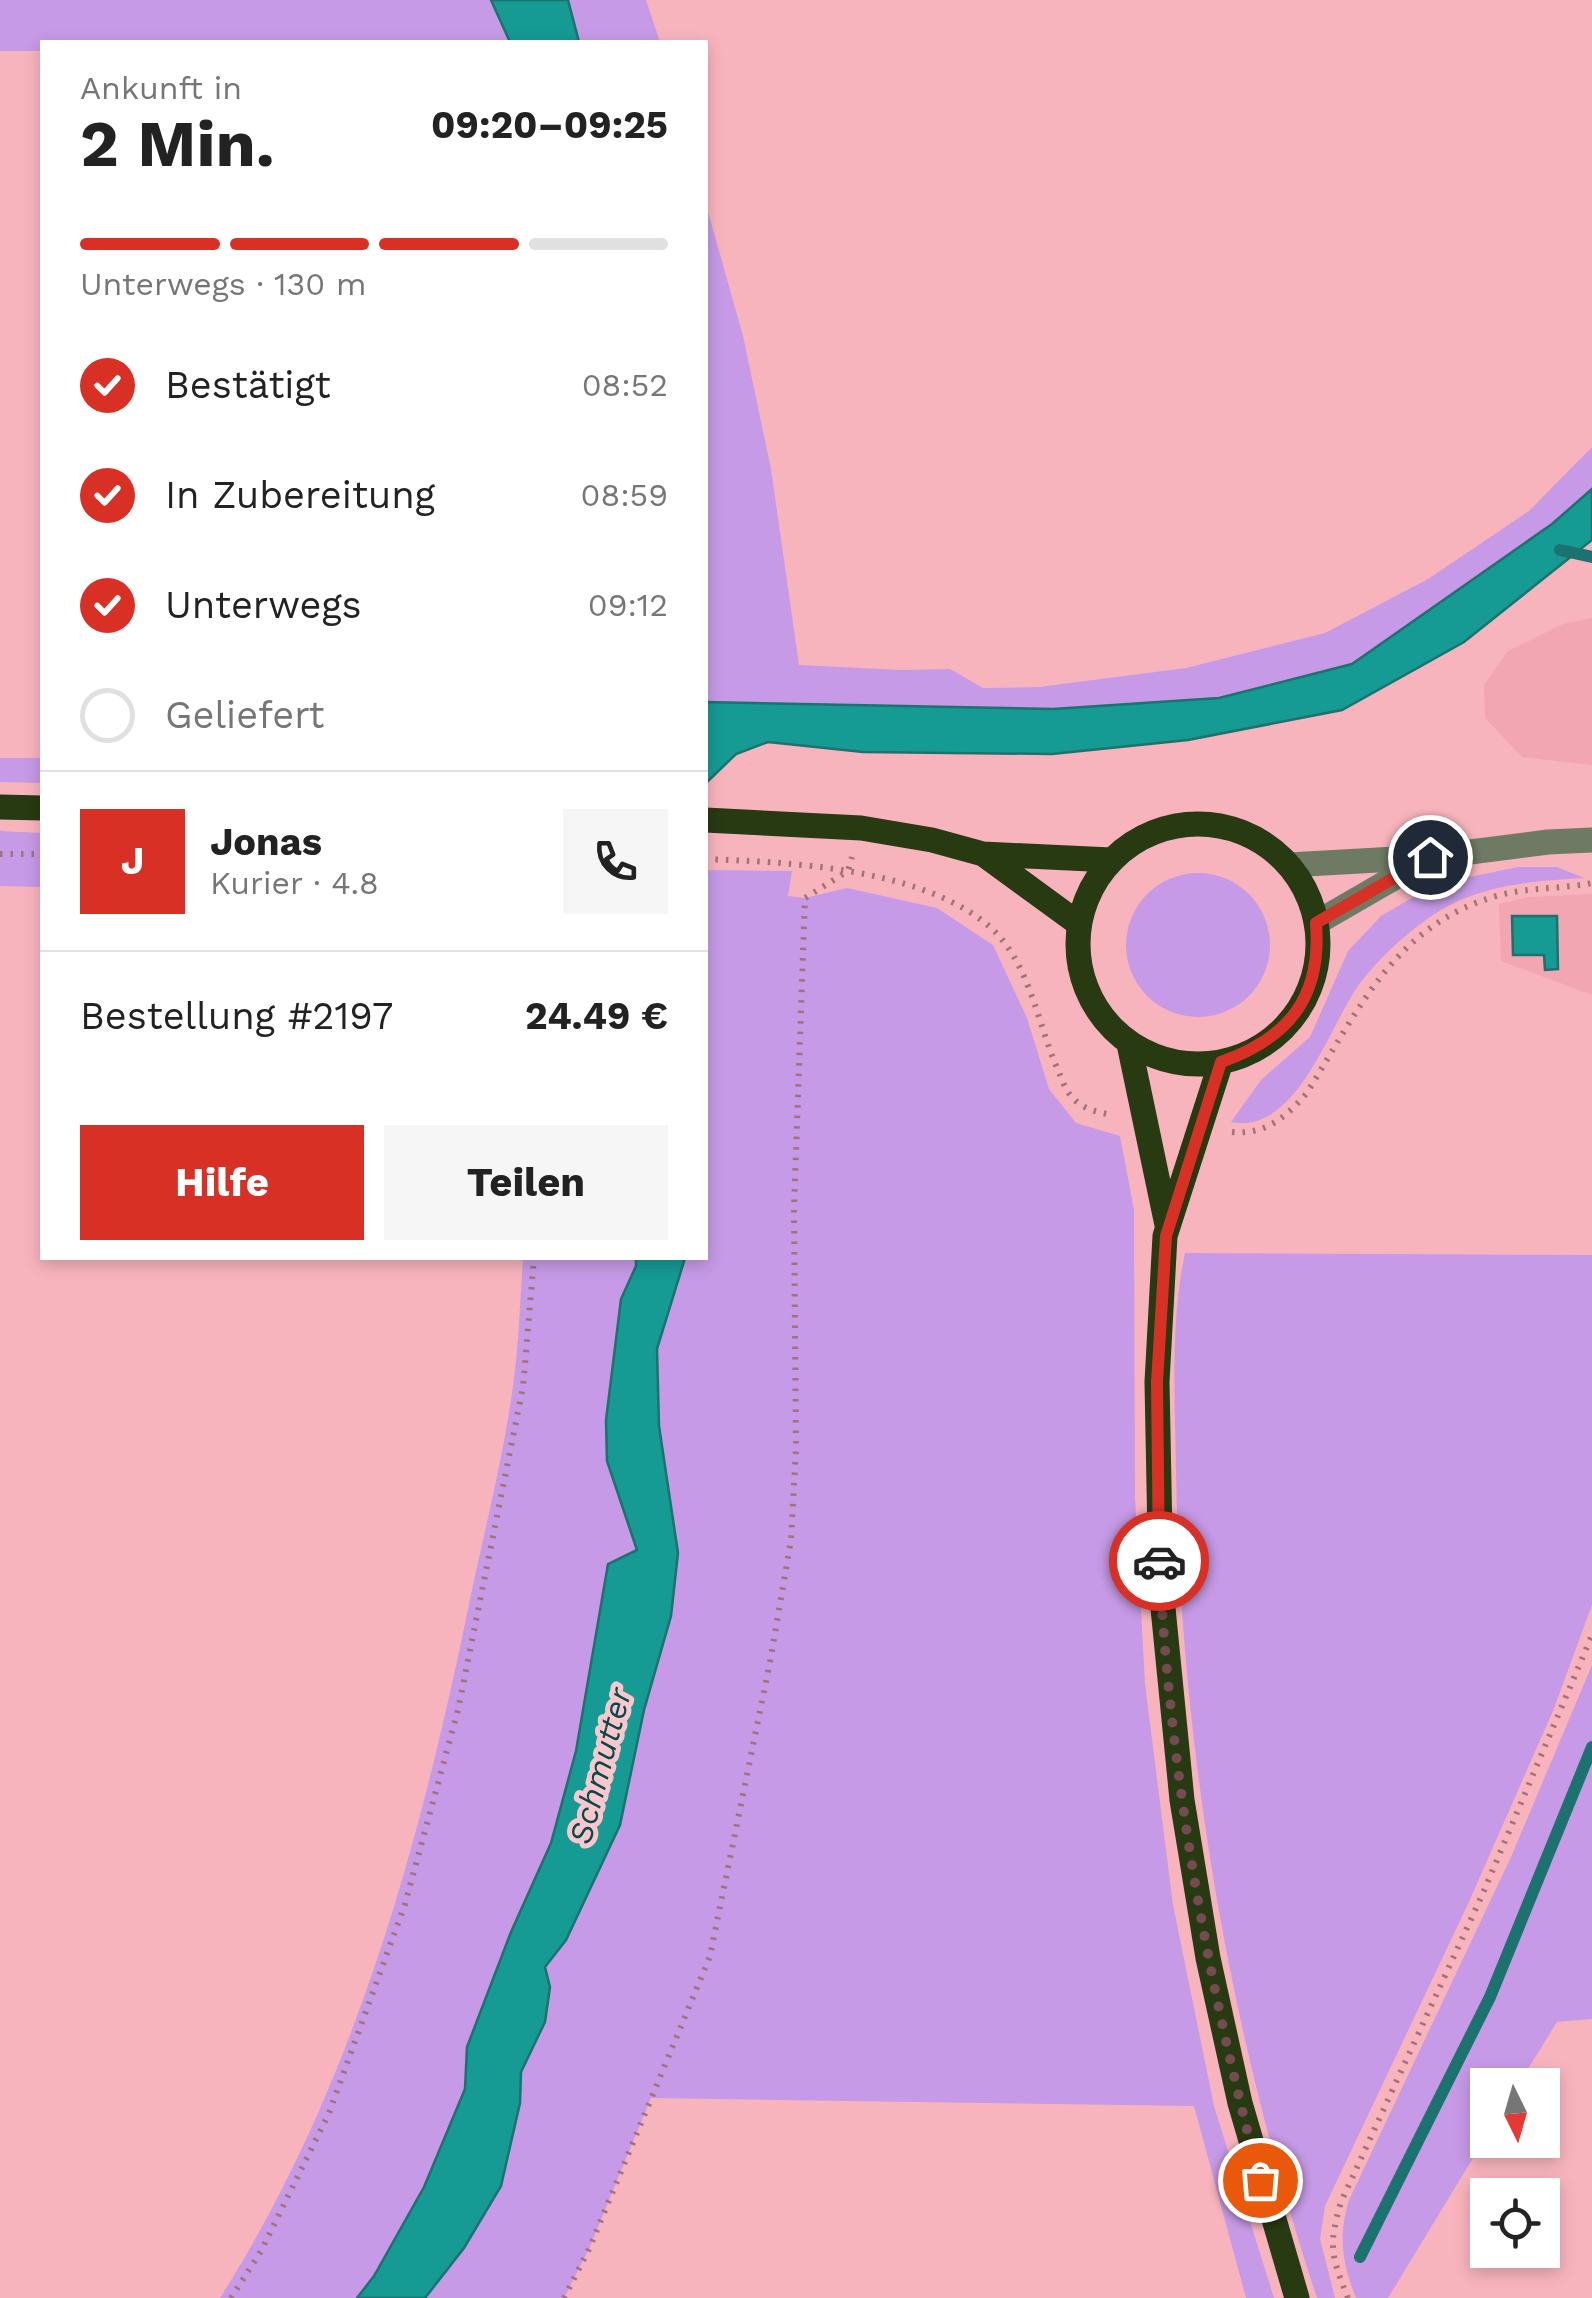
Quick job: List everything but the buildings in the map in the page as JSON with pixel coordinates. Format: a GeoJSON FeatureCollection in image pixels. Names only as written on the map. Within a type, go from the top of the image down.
{"type":"FeatureCollection","features":[{"type":"Feature","properties":{"kind":"main road"},"geometry":{"type":"LineString","coordinates":[[0,807],[40,808]]}},
{"type":"Feature","properties":{"kind":"main road"},"geometry":{"type":"LineString","coordinates":[[708,820],[861,828],[984,854],[1111,860]]}},
{"type":"Feature","properties":{"kind":"main road"},"geometry":{"type":"LineString","coordinates":[[1206,824],[1237,830],[1265,844],[1289,864],[1307,892],[1318,948],[1315,972],[1300,1008],[1275,1036],[1250,1052],[1221,1062],[1179,1062],[1129,1044],[1102,1019],[1079,970],[1078,924],[1090,890],[1111,860],[1140,838],[1175,825],[1206,824]]}},
{"type":"Feature","properties":{"kind":"main road"},"geometry":{"type":"LineString","coordinates":[[984,854],[1078,924]]}},
{"type":"Feature","properties":{"kind":"main road"},"geometry":{"type":"LineString","coordinates":[[1129,1044],[1167,1226]]}},
{"type":"Feature","properties":{"kind":"main road"},"geometry":{"type":"LineString","coordinates":[[1221,1062],[1167,1226],[1158,1363],[1158,1520],[1165,1647],[1182,1800],[1222,2029],[1260,2180],[1297,2298]]}},
{"type":"Feature","properties":{"kind":"street"},"geometry":{"type":"LineString","coordinates":[[1289,864],[1430,857],[1592,840]]}},
{"type":"Feature","properties":{"kind":"street"},"geometry":{"type":"LineString","coordinates":[[1316,923],[1430,857]]}},
{"type":"Feature","properties":{"kind":"path"},"geometry":{"type":"LineString","coordinates":[[564,2298],[590,2249],[710,1956],[730,1864],[791,1540],[796,1449],[797,1060],[805,898],[848,871],[861,828]]}},
{"type":"Feature","properties":{"kind":"path"},"geometry":{"type":"LineString","coordinates":[[0,854],[40,854]]}},
{"type":"Feature","properties":{"kind":"path"},"geometry":{"type":"LineString","coordinates":[[708,859],[788,862],[848,871],[937,897],[984,922],[1012,954],[1035,1002],[1048,1049],[1069,1094],[1082,1106],[1121,1117]]}},
{"type":"Feature","properties":{"kind":"path"},"geometry":{"type":"LineString","coordinates":[[1226,1131],[1249,1134],[1264,1130],[1296,1106],[1380,975],[1428,930],[1464,909],[1500,895],[1592,883]]}},
{"type":"Feature","properties":{"kind":"path"},"geometry":{"type":"LineString","coordinates":[[231,2298],[261,2251],[328,2114],[405,1904],[458,1710],[523,1387],[534,1260]]}},
{"type":"Feature","properties":{"kind":"path"},"geometry":{"type":"LineString","coordinates":[[1348,2298],[1336,2270],[1331,2235],[1341,2202],[1482,1893],[1592,1635]]}},
{"type":"Feature","properties":{"kind":"shaded area"},"geometry":{"type":"Polygon","coordinates":[[[0,0],[491,0],[509,40],[40,40],[40,51],[0,51],[0,0]]]}},
{"type":"Feature","properties":{"kind":"shaded area"},"geometry":{"type":"Polygon","coordinates":[[[568,0],[646,0],[659,40],[578,40],[568,0]]]}},
{"type":"Feature","properties":{"kind":"shaded area"},"geometry":{"type":"Polygon","coordinates":[[[708,212],[743,336],[771,469],[799,665],[950,669],[983,688],[1039,687],[1186,668],[1325,633],[1428,579],[1529,511],[1592,447],[1592,489],[1552,524],[1352,664],[1219,698],[1053,709],[708,702],[708,212]]]}},
{"type":"Feature","properties":{"kind":"shaded area"},"geometry":{"type":"Polygon","coordinates":[[[1592,618],[1592,765],[1522,757],[1485,718],[1484,685],[1508,651],[1563,624],[1592,618]]]}},
{"type":"Feature","properties":{"kind":"shaded area"},"geometry":{"type":"Polygon","coordinates":[[[0,758],[40,758],[40,783],[0,782],[0,758]]]}},
{"type":"Feature","properties":{"kind":"shaded area"},"geometry":{"type":"Polygon","coordinates":[[[0,831],[40,833],[40,887],[0,886],[0,831]]]}},
{"type":"Feature","properties":{"kind":"shaded area"},"geometry":{"type":"Polygon","coordinates":[[[1518,867],[1557,867],[1584,878],[1485,891],[1430,917],[1391,949],[1358,986],[1292,1096],[1274,1112],[1254,1122],[1231,1122],[1261,1080],[1310,1037],[1348,951],[1381,916],[1436,884],[1518,867]]]}},
{"type":"Feature","properties":{"kind":"shaded area"},"geometry":{"type":"Polygon","coordinates":[[[708,870],[792,871],[788,896],[805,898],[847,888],[937,908],[993,945],[1027,1018],[1049,1089],[1076,1123],[1120,1136],[1134,1210],[1135,1497],[1145,1684],[1173,1905],[1214,2106],[1274,2298],[1246,2298],[1194,2106],[651,2098],[589,2249],[564,2298],[425,2298],[464,2248],[501,2186],[520,2103],[521,2072],[545,2022],[550,1987],[544,1967],[566,1940],[620,1825],[644,1710],[671,1616],[657,1349],[682,1262],[708,1260],[708,870]]]}},
{"type":"Feature","properties":{"kind":"shaded area"},"geometry":{"type":"Polygon","coordinates":[[[1198,873],[1226,878],[1249,894],[1265,917],[1270,945],[1265,973],[1249,996],[1226,1012],[1198,1017],[1170,1012],[1147,996],[1131,973],[1126,945],[1131,917],[1147,894],[1170,878],[1198,873]]]}},
{"type":"Feature","properties":{"kind":"shaded area"},"geometry":{"type":"Polygon","coordinates":[[[1592,894],[1592,995],[1501,961],[1499,904],[1528,897],[1592,894]]]}},
{"type":"Feature","properties":{"kind":"shaded area"},"geometry":{"type":"Polygon","coordinates":[[[1185,1253],[1592,1255],[1592,1605],[1553,1711],[1468,1904],[1325,2206],[1320,2239],[1335,2298],[1317,2298],[1259,2096],[1215,1890],[1200,1786],[1180,1577],[1176,1472],[1175,1334],[1185,1253]]]}},
{"type":"Feature","properties":{"kind":"shaded area"},"geometry":{"type":"Polygon","coordinates":[[[523,1260],[636,1260],[621,1299],[606,1420],[607,1461],[637,1550],[608,1564],[576,1752],[551,1843],[467,2046],[465,2089],[424,2187],[374,2276],[357,2298],[220,2298],[267,2218],[308,2136],[344,2052],[403,1877],[449,1699],[504,1442],[515,1370],[523,1260]]]}},
{"type":"Feature","properties":{"kind":"shaded area"},"geometry":{"type":"Polygon","coordinates":[[[1592,1665],[1592,2019],[1557,2022],[1529,2068],[1470,2068],[1470,2158],[1473,2158],[1388,2298],[1356,2298],[1343,2249],[1349,2200],[1511,1857],[1592,1665]]]}},
{"type":"Feature","properties":{"kind":"water"},"geometry":{"type":"Polygon","coordinates":[[[491,0],[568,0],[578,40],[509,40],[491,0]]]}},
{"type":"Feature","properties":{"kind":"water"},"geometry":{"type":"Polygon","coordinates":[[[1592,489],[1592,540],[1464,642],[1342,710],[1188,740],[1052,754],[863,752],[768,742],[736,754],[708,781],[708,702],[1053,709],[1219,698],[1352,664],[1552,524],[1592,489]]]}},
{"type":"Feature","properties":{"kind":"water"},"geometry":{"type":"Polygon","coordinates":[[[1512,916],[1557,916],[1558,969],[1545,970],[1544,955],[1513,955],[1512,916]]]}},
{"type":"Feature","properties":{"kind":"water","name":"Schmutter"},"geometry":{"type":"Polygon","coordinates":[[[636,1260],[684,1260],[657,1349],[659,1426],[678,1553],[671,1616],[644,1710],[620,1825],[566,1940],[545,1967],[550,1987],[545,2022],[521,2072],[520,2103],[501,2186],[464,2248],[425,2298],[357,2298],[374,2276],[424,2187],[465,2089],[467,2047],[511,1932],[551,1843],[576,1751],[608,1564],[637,1550],[607,1461],[606,1420],[621,1299],[636,1260]]]}},
{"type":"Feature","properties":{"kind":"waterway"},"geometry":{"type":"LineString","coordinates":[[1560,550],[1592,557]]}},
{"type":"Feature","properties":{"kind":"waterway"},"geometry":{"type":"LineString","coordinates":[[1360,2257],[1490,1997],[1592,1747]]}},
{"type":"Feature","properties":{"kind":"way so far"},"geometry":{"type":"LineString","coordinates":[[1159,1561],[1171,1712],[1198,1908],[1222,2029],[1260,2180]]}},
{"type":"Feature","properties":{"kind":"route"},"geometry":{"type":"LineString","coordinates":[[1159,1561],[1157,1382],[1167,1226],[1221,1062],[1250,1052],[1275,1036],[1300,1008],[1315,972],[1316,923],[1430,857]]}}]}
